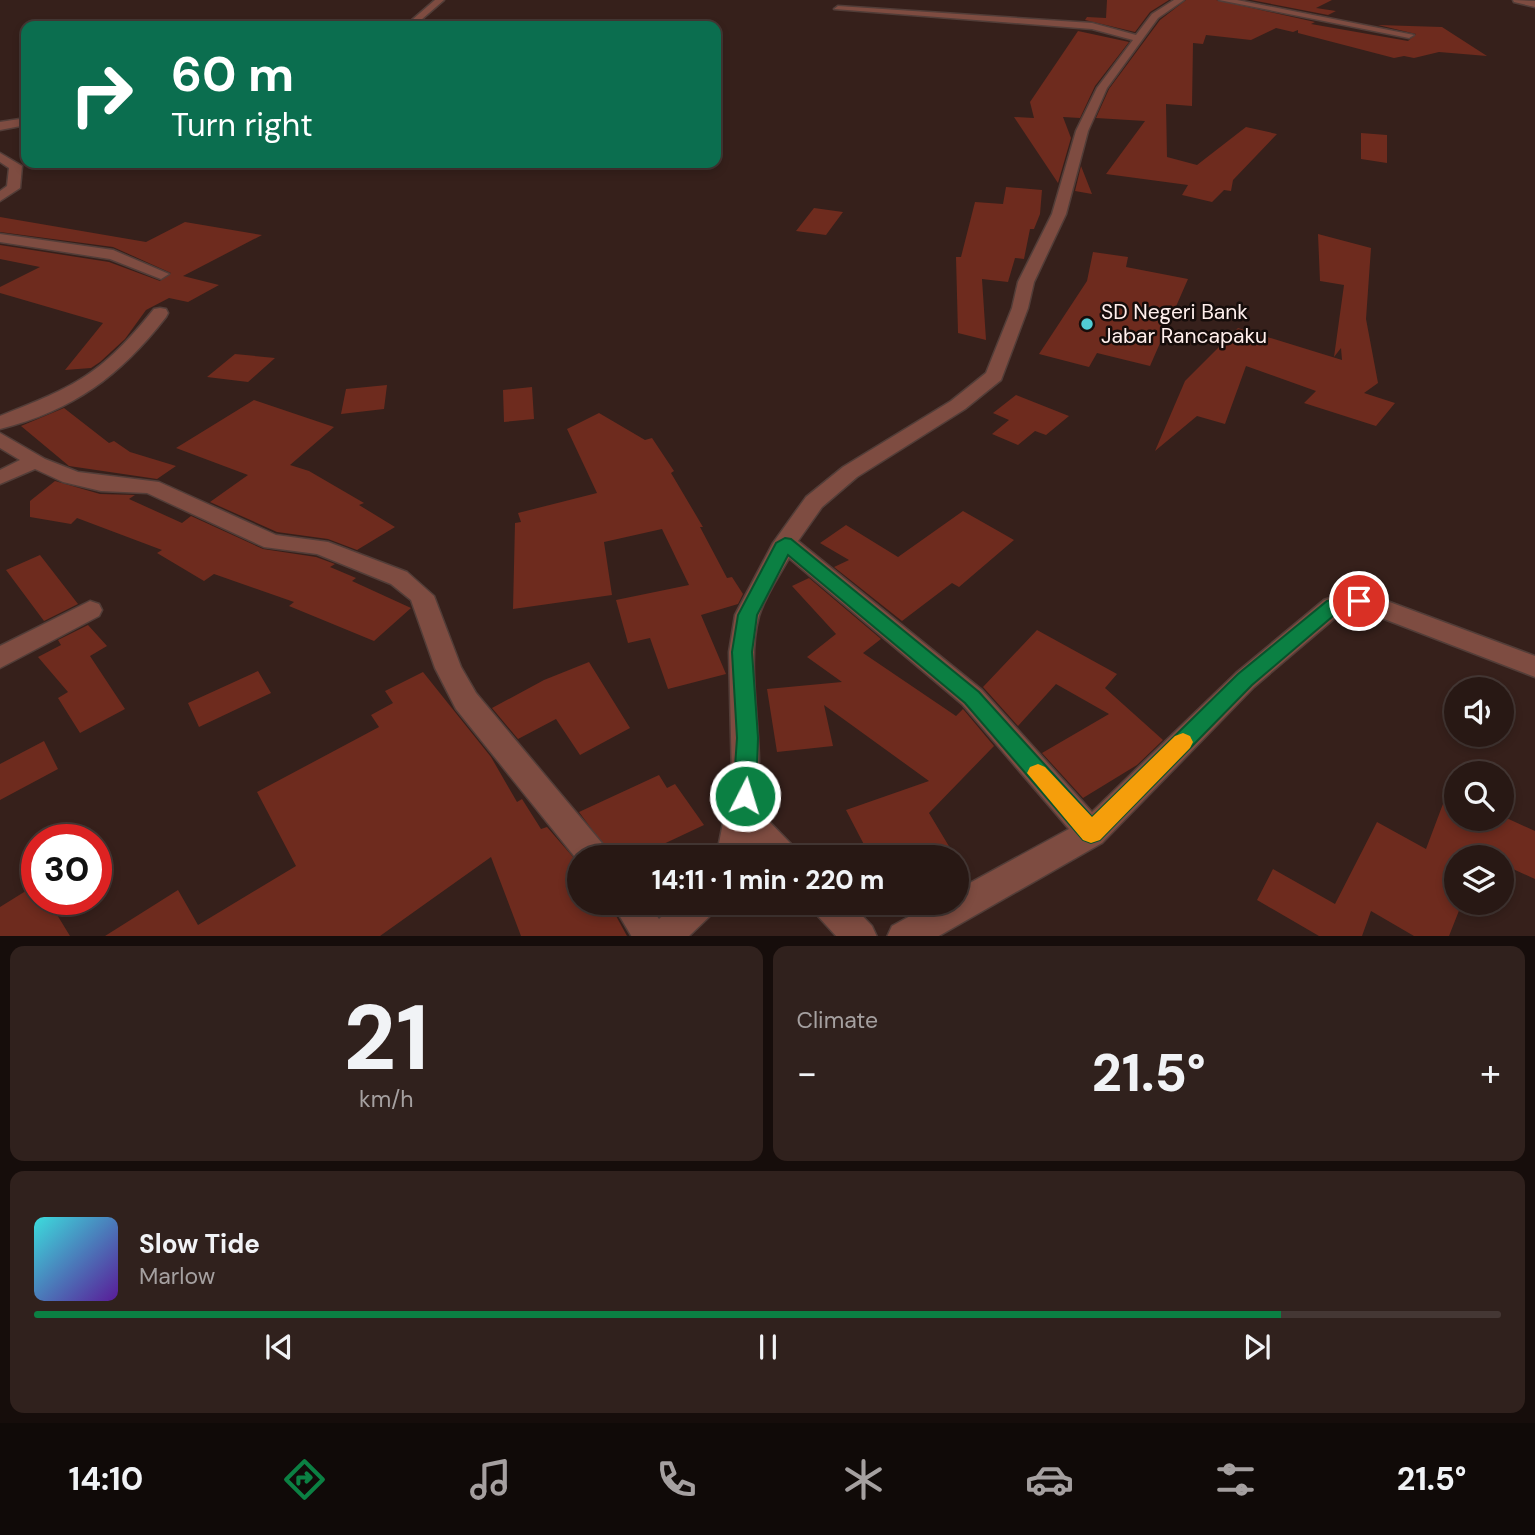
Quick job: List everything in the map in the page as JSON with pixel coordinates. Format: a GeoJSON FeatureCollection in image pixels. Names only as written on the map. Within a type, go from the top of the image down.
{"type":"FeatureCollection","features":[{"type":"Feature","properties":{"kind":"street"},"geometry":{"type":"LineString","coordinates":[[415,21],[440,0]]}},
{"type":"Feature","properties":{"kind":"street"},"geometry":{"type":"LineString","coordinates":[[735,845],[747,778],[742,652],[747,615],[785,543],[814,502],[850,471],[958,405],[994,376],[1026,282],[1059,214],[1087,120],[1107,77],[1160,11],[1180,0]]}},
{"type":"Feature","properties":{"kind":"street"},"geometry":{"type":"LineString","coordinates":[[1223,0],[1409,35]]}},
{"type":"Feature","properties":{"kind":"street"},"geometry":{"type":"LineString","coordinates":[[1517,0],[1535,4]]}},
{"type":"Feature","properties":{"kind":"street"},"geometry":{"type":"LineString","coordinates":[[838,9],[1092,26],[1137,38]]}},
{"type":"Feature","properties":{"kind":"street"},"geometry":{"type":"LineString","coordinates":[[0,126],[21,123]]}},
{"type":"Feature","properties":{"kind":"street"},"geometry":{"type":"LineString","coordinates":[[0,157],[16,166],[16,181],[13,188],[0,197]]}},
{"type":"Feature","properties":{"kind":"street"},"geometry":{"type":"LineString","coordinates":[[0,238],[113,255],[161,274]]}},
{"type":"Feature","properties":{"kind":"street"},"geometry":{"type":"LineString","coordinates":[[0,423],[59,399],[106,373],[124,357],[160,313]]}},
{"type":"Feature","properties":{"kind":"street"},"geometry":{"type":"LineString","coordinates":[[0,439],[35,461],[71,477],[101,484],[151,487],[272,542],[320,547],[399,578],[422,596],[448,668],[466,701],[584,845]]}},
{"type":"Feature","properties":{"kind":"street"},"geometry":{"type":"LineString","coordinates":[[0,478],[35,461]]}},
{"type":"Feature","properties":{"kind":"street"},"geometry":{"type":"LineString","coordinates":[[785,543],[972,697],[1091,833]]}},
{"type":"Feature","properties":{"kind":"street"},"geometry":{"type":"LineString","coordinates":[[904,936],[1091,833],[1245,680],[1334,606],[1345,602],[1368,603],[1535,667]]}},
{"type":"Feature","properties":{"kind":"street"},"geometry":{"type":"LineString","coordinates":[[0,658],[90,610]]}},
{"type":"Feature","properties":{"kind":"street"},"geometry":{"type":"LineString","coordinates":[[742,814],[772,845]]}},
{"type":"Feature","properties":{"kind":"street"},"geometry":{"type":"LineString","coordinates":[[643,915],[667,934],[687,915]]}},
{"type":"Feature","properties":{"kind":"street"},"geometry":{"type":"LineString","coordinates":[[840,915],[860,936]]}},
{"type":"Feature","properties":{"kind":"building"},"geometry":{"type":"Polygon","coordinates":[[[1107,0],[1169,0],[1150,12],[1135,32],[1085,20],[1087,17],[1106,18],[1107,0]]]}},
{"type":"Feature","properties":{"kind":"building"},"geometry":{"type":"Polygon","coordinates":[[[1186,0],[1216,0],[1315,22],[1311,24],[1408,41],[1416,34],[1378,25],[1442,27],[1487,56],[1439,52],[1414,58],[1394,58],[1298,33],[1298,30],[1293,32],[1276,28],[1251,40],[1206,35],[1203,44],[1193,43],[1192,106],[1166,104],[1167,157],[1197,165],[1246,127],[1277,134],[1233,180],[1231,191],[1224,190],[1212,202],[1182,195],[1188,185],[1106,174],[1145,121],[1096,118],[1109,89],[1160,20],[1186,0]]]}},
{"type":"Feature","properties":{"kind":"building"},"geometry":{"type":"Polygon","coordinates":[[[1251,0],[1332,0],[1316,8],[1336,11],[1328,15],[1251,0]]]}},
{"type":"Feature","properties":{"kind":"building"},"geometry":{"type":"Polygon","coordinates":[[[1078,31],[1129,42],[1095,86],[1080,118],[1063,117],[1071,138],[1058,183],[1014,117],[1034,118],[1030,102],[1078,31]]]}},
{"type":"Feature","properties":{"kind":"building"},"geometry":{"type":"Polygon","coordinates":[[[1361,133],[1387,135],[1387,163],[1361,159],[1361,133]]]}},
{"type":"Feature","properties":{"kind":"building"},"geometry":{"type":"Polygon","coordinates":[[[1081,166],[1092,194],[1075,191],[1081,166]]]}},
{"type":"Feature","properties":{"kind":"building"},"geometry":{"type":"Polygon","coordinates":[[[1006,187],[1042,190],[1040,214],[1034,229],[1030,229],[1024,259],[1015,258],[1008,282],[982,279],[986,340],[958,333],[956,257],[961,257],[975,202],[1003,204],[1006,187]]]}},
{"type":"Feature","properties":{"kind":"building"},"geometry":{"type":"Polygon","coordinates":[[[814,208],[843,212],[826,235],[796,231],[814,208]]]}},
{"type":"Feature","properties":{"kind":"building"},"geometry":{"type":"Polygon","coordinates":[[[0,217],[146,242],[185,222],[262,235],[183,276],[219,285],[188,302],[169,298],[146,310],[125,339],[100,362],[91,368],[65,370],[103,323],[0,293],[0,287],[40,267],[0,259],[0,245],[109,262],[160,281],[171,273],[113,247],[0,232],[0,217]]]}},
{"type":"Feature","properties":{"kind":"building"},"geometry":{"type":"Polygon","coordinates":[[[1318,234],[1371,248],[1366,319],[1378,383],[1364,393],[1395,403],[1376,426],[1304,403],[1316,391],[1246,366],[1225,424],[1197,416],[1155,451],[1185,381],[1238,328],[1342,360],[1341,348],[1334,357],[1344,285],[1320,281],[1318,234]]]}},
{"type":"Feature","properties":{"kind":"building"},"geometry":{"type":"Polygon","coordinates":[[[1093,252],[1128,257],[1126,267],[1188,279],[1150,366],[1097,353],[1089,367],[1039,354],[1087,281],[1093,252]]]}},
{"type":"Feature","properties":{"kind":"building"},"geometry":{"type":"Polygon","coordinates":[[[235,354],[275,358],[248,382],[207,377],[235,354]]]}},
{"type":"Feature","properties":{"kind":"building"},"geometry":{"type":"Polygon","coordinates":[[[387,385],[384,409],[341,414],[346,389],[387,385]]]}},
{"type":"Feature","properties":{"kind":"building"},"geometry":{"type":"Polygon","coordinates":[[[532,387],[534,419],[504,422],[503,390],[532,387]]]}},
{"type":"Feature","properties":{"kind":"building"},"geometry":{"type":"Polygon","coordinates":[[[1016,395],[1069,416],[1046,435],[1035,431],[1018,445],[992,434],[1009,420],[993,413],[1016,395]]]}},
{"type":"Feature","properties":{"kind":"building"},"geometry":{"type":"Polygon","coordinates":[[[254,400],[334,427],[290,465],[309,471],[364,503],[359,505],[395,527],[357,550],[328,539],[277,532],[210,502],[248,475],[176,448],[254,400]]]}},
{"type":"Feature","properties":{"kind":"building"},"geometry":{"type":"Polygon","coordinates":[[[64,408],[109,443],[114,441],[130,452],[176,466],[157,479],[69,466],[21,426],[64,408]]]}},
{"type":"Feature","properties":{"kind":"building"},"geometry":{"type":"Polygon","coordinates":[[[599,413],[645,440],[652,438],[674,471],[671,473],[703,527],[700,527],[727,578],[732,577],[743,594],[738,604],[701,615],[726,674],[668,689],[650,638],[628,643],[616,600],[689,585],[662,529],[604,542],[612,595],[513,609],[515,523],[521,522],[518,513],[597,493],[567,429],[599,413]]]}},
{"type":"Feature","properties":{"kind":"building"},"geometry":{"type":"Polygon","coordinates":[[[55,481],[100,494],[135,495],[129,499],[182,523],[191,516],[263,549],[316,557],[335,564],[330,567],[356,578],[352,581],[411,608],[374,641],[289,606],[294,602],[214,574],[204,581],[157,553],[162,550],[77,518],[71,524],[30,517],[30,501],[55,481]]]}},
{"type":"Feature","properties":{"kind":"building"},"geometry":{"type":"Polygon","coordinates":[[[963,511],[1014,540],[959,587],[952,583],[902,621],[834,567],[849,560],[820,543],[846,525],[898,557],[963,511]]]}},
{"type":"Feature","properties":{"kind":"building"},"geometry":{"type":"Polygon","coordinates":[[[40,555],[78,604],[44,621],[6,570],[40,555]]]}},
{"type":"Feature","properties":{"kind":"building"},"geometry":{"type":"Polygon","coordinates":[[[809,578],[881,639],[863,653],[956,716],[963,709],[994,746],[929,813],[948,845],[864,845],[846,810],[929,781],[824,705],[833,746],[777,752],[767,689],[842,682],[807,657],[836,634],[792,586],[809,578]]]}},
{"type":"Feature","properties":{"kind":"building"},"geometry":{"type":"Polygon","coordinates":[[[88,625],[107,646],[90,656],[125,709],[80,733],[58,698],[68,692],[38,657],[61,645],[58,640],[88,625]]]}},
{"type":"Feature","properties":{"kind":"building"},"geometry":{"type":"Polygon","coordinates":[[[1037,630],[1117,674],[1105,688],[1163,740],[1137,765],[1083,798],[1042,753],[1109,714],[1056,684],[1018,726],[983,687],[1037,630]]]}},
{"type":"Feature","properties":{"kind":"building"},"geometry":{"type":"Polygon","coordinates":[[[589,662],[630,728],[580,755],[556,719],[518,739],[492,708],[544,680],[589,662]]]}},
{"type":"Feature","properties":{"kind":"building"},"geometry":{"type":"Polygon","coordinates":[[[258,671],[271,693],[199,727],[188,703],[258,671]]]}},
{"type":"Feature","properties":{"kind":"building"},"geometry":{"type":"Polygon","coordinates":[[[423,672],[491,757],[517,802],[522,799],[541,829],[547,827],[567,850],[567,915],[616,915],[627,936],[521,936],[491,857],[380,936],[105,936],[178,890],[198,925],[296,866],[257,792],[379,727],[371,715],[393,703],[385,691],[423,672]]]}},
{"type":"Feature","properties":{"kind":"building"},"geometry":{"type":"Polygon","coordinates":[[[44,741],[58,769],[0,800],[0,764],[44,741]]]}},
{"type":"Feature","properties":{"kind":"building"},"geometry":{"type":"Polygon","coordinates":[[[659,775],[667,788],[675,784],[704,825],[661,845],[603,845],[579,812],[659,775]]]}},
{"type":"Feature","properties":{"kind":"building"},"geometry":{"type":"Polygon","coordinates":[[[1444,801],[1444,831],[1514,831],[1514,821],[1535,831],[1535,879],[1514,869],[1514,845],[1444,845],[1444,915],[1457,915],[1449,936],[1414,936],[1371,911],[1362,936],[1319,936],[1257,900],[1273,869],[1335,904],[1377,822],[1426,849],[1444,801]]]}},
{"type":"Feature","properties":{"kind":"building"},"geometry":{"type":"Polygon","coordinates":[[[21,894],[21,915],[57,915],[70,936],[0,936],[0,907],[21,894]]]}},
{"type":"Feature","properties":{"kind":"slow traffic"},"geometry":{"type":"LineString","coordinates":[[1038,773],[1091,833],[1183,742]]}},
{"type":"Feature","properties":{"kind":"place","name":"SD Negeri Bank Jabar Rancapaku"},"geometry":{"type":"Point","coordinates":[1087,324]}},
{"type":"Feature","properties":{"kind":"route"},"geometry":{"type":"LineString","coordinates":[[745,796],[748,738],[742,652],[747,615],[785,543],[972,697],[1091,833],[1245,680],[1334,606],[1359,601]]}}]}
